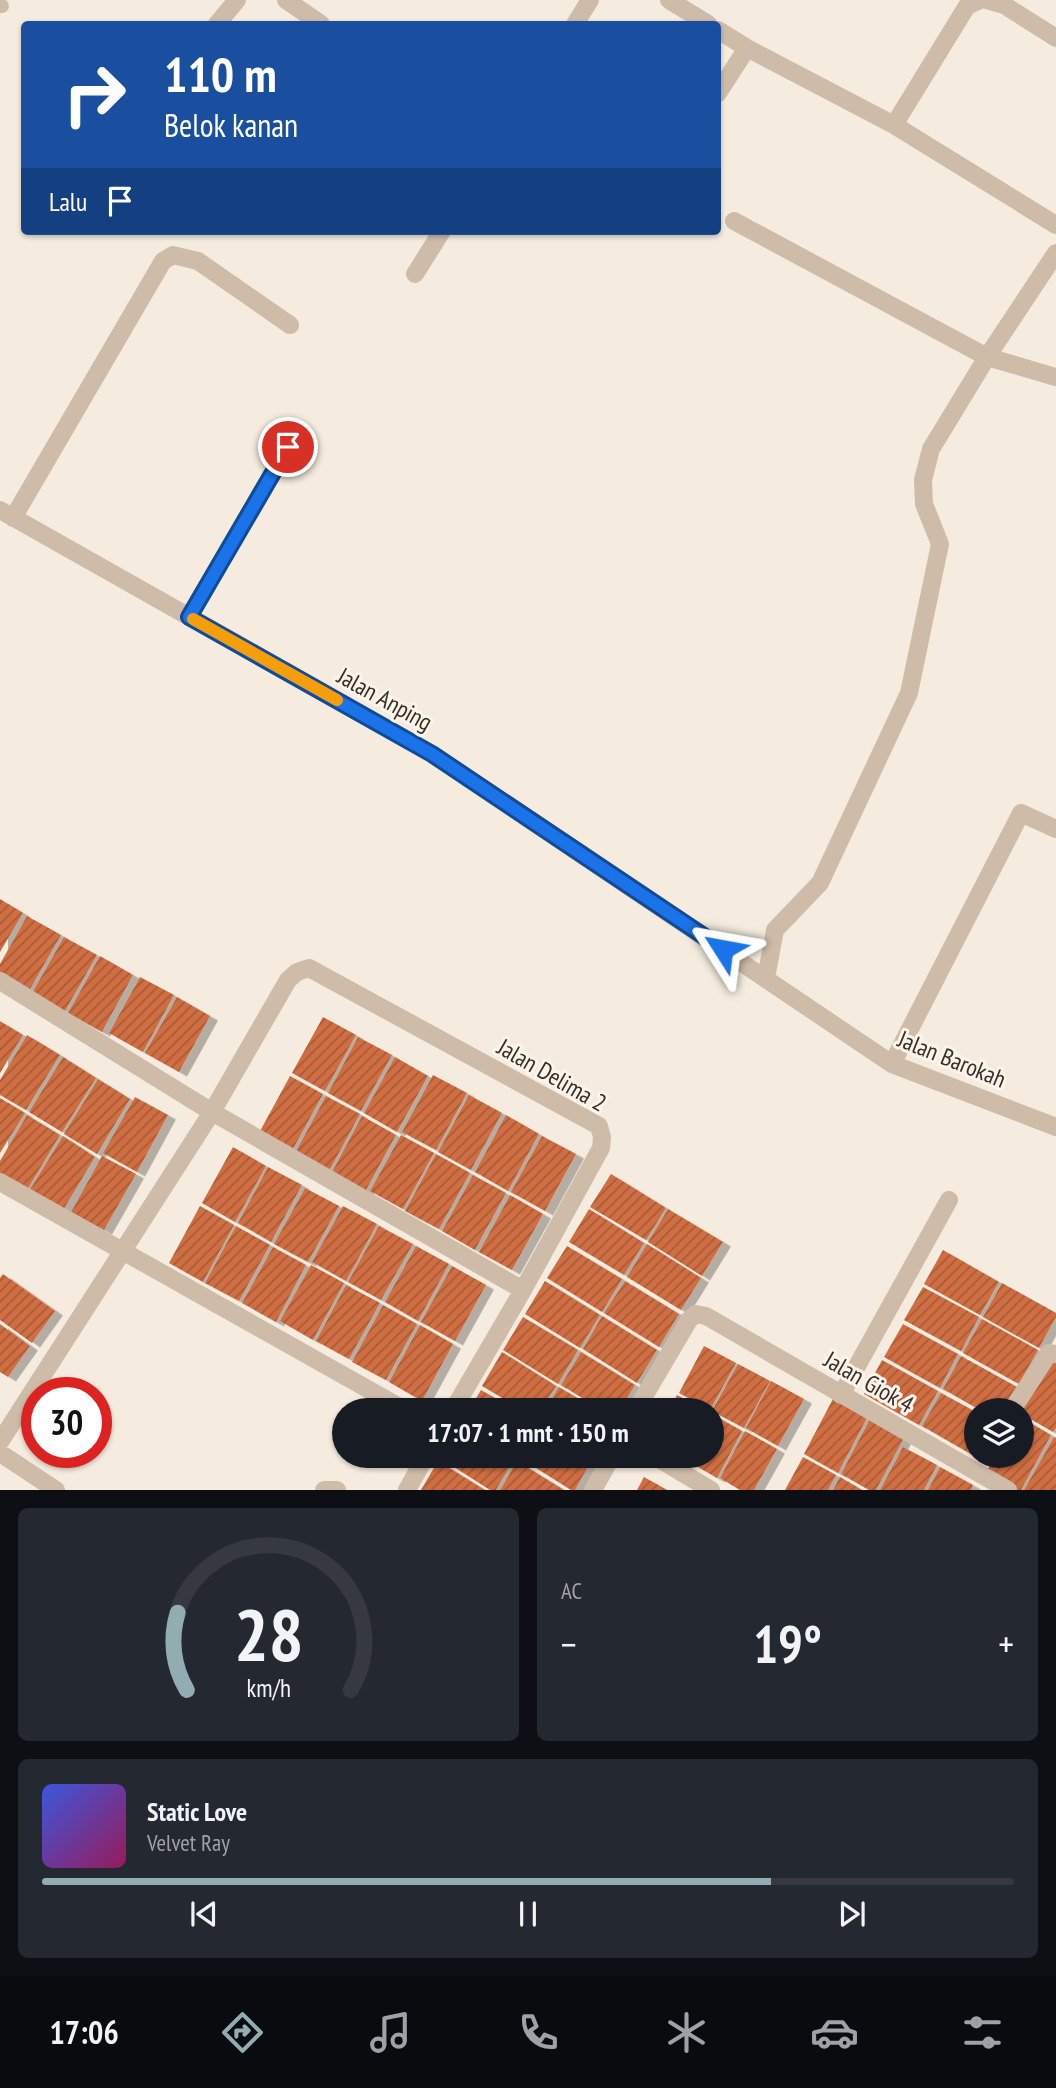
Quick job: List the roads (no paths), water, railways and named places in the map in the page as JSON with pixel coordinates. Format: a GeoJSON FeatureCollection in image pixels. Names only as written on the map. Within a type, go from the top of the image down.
{"type":"FeatureCollection","features":[{"type":"Feature","properties":{"kind":"street"},"geometry":{"type":"LineString","coordinates":[[220,21],[237,0]]}},
{"type":"Feature","properties":{"kind":"street"},"geometry":{"type":"LineString","coordinates":[[286,0],[317,21]]}},
{"type":"Feature","properties":{"kind":"street"},"geometry":{"type":"LineString","coordinates":[[577,21],[590,0]]}},
{"type":"Feature","properties":{"kind":"street"},"geometry":{"type":"LineString","coordinates":[[669,0],[703,21]]}},
{"type":"Feature","properties":{"kind":"street"},"geometry":{"type":"LineString","coordinates":[[894,125],[967,6],[980,0]]}},
{"type":"Feature","properties":{"kind":"street"},"geometry":{"type":"LineString","coordinates":[[987,0],[1004,5],[1056,38]]}},
{"type":"Feature","properties":{"kind":"street"},"geometry":{"type":"LineString","coordinates":[[721,32],[894,125],[1056,225]]}},
{"type":"Feature","properties":{"kind":"street"},"geometry":{"type":"LineString","coordinates":[[721,88],[747,48]]}},
{"type":"Feature","properties":{"kind":"street"},"geometry":{"type":"LineString","coordinates":[[734,221],[987,358],[1056,377]]}},
{"type":"Feature","properties":{"kind":"street"},"geometry":{"type":"LineString","coordinates":[[415,274],[439,235]]}},
{"type":"Feature","properties":{"kind":"street"},"geometry":{"type":"LineString","coordinates":[[766,978],[775,930],[820,883],[909,693],[940,544],[924,504],[923,480],[931,449],[1056,253]]}},
{"type":"Feature","properties":{"kind":"street"},"geometry":{"type":"LineString","coordinates":[[6,514],[163,261],[173,255],[198,261],[290,325]]}},
{"type":"Feature","properties":{"kind":"street"},"geometry":{"type":"LineString","coordinates":[[189,617],[288,447]]}},
{"type":"Feature","properties":{"kind":"street","name":"Jalan Anping"},"geometry":{"type":"LineString","coordinates":[[6,514],[432,754],[766,978]]}},
{"type":"Feature","properties":{"kind":"street"},"geometry":{"type":"LineString","coordinates":[[892,1064],[1021,813],[1056,829]]}},
{"type":"Feature","properties":{"kind":"street","name":"Jalan Delima 2"},"geometry":{"type":"LineString","coordinates":[[212,1112],[288,980],[298,971],[309,968],[599,1126],[601,1148],[460,1398]]}},
{"type":"Feature","properties":{"kind":"street","name":"Jalan Barokah"},"geometry":{"type":"LineString","coordinates":[[766,978],[892,1064],[1056,1127]]}},
{"type":"Feature","properties":{"kind":"street"},"geometry":{"type":"LineString","coordinates":[[0,981],[212,1112],[523,1290]]}},
{"type":"Feature","properties":{"kind":"street"},"geometry":{"type":"LineString","coordinates":[[0,1442],[212,1112]]}},
{"type":"Feature","properties":{"kind":"street"},"geometry":{"type":"LineString","coordinates":[[0,1182],[384,1398]]}},
{"type":"Feature","properties":{"kind":"street"},"geometry":{"type":"LineString","coordinates":[[841,1395],[949,1200]]}},
{"type":"Feature","properties":{"kind":"street","name":"Jalan Giok 4"},"geometry":{"type":"LineString","coordinates":[[643,1398],[689,1320],[696,1314],[706,1316],[841,1395],[964,1456]]}},
{"type":"Feature","properties":{"kind":"street"},"geometry":{"type":"LineString","coordinates":[[1020,1398],[1049,1353],[1056,1354]]}},
{"type":"Feature","properties":{"kind":"street"},"geometry":{"type":"LineString","coordinates":[[0,1452],[56,1489]]}},
{"type":"Feature","properties":{"kind":"street"},"geometry":{"type":"LineString","coordinates":[[407,1489],[419,1468]]}},
{"type":"Feature","properties":{"kind":"street"},"geometry":{"type":"LineString","coordinates":[[593,1489],[605,1468]]}},
{"type":"Feature","properties":{"kind":"street"},"geometry":{"type":"LineString","coordinates":[[675,1468],[711,1489]]}},
{"type":"Feature","properties":{"kind":"street","name":"Jalan Giok 4"},"geometry":{"type":"LineString","coordinates":[[985,1468],[1008,1489]]}},
{"type":"Feature","properties":{"kind":"street"},"geometry":{"type":"LineString","coordinates":[[324,1489],[337,1489]]}}]}
